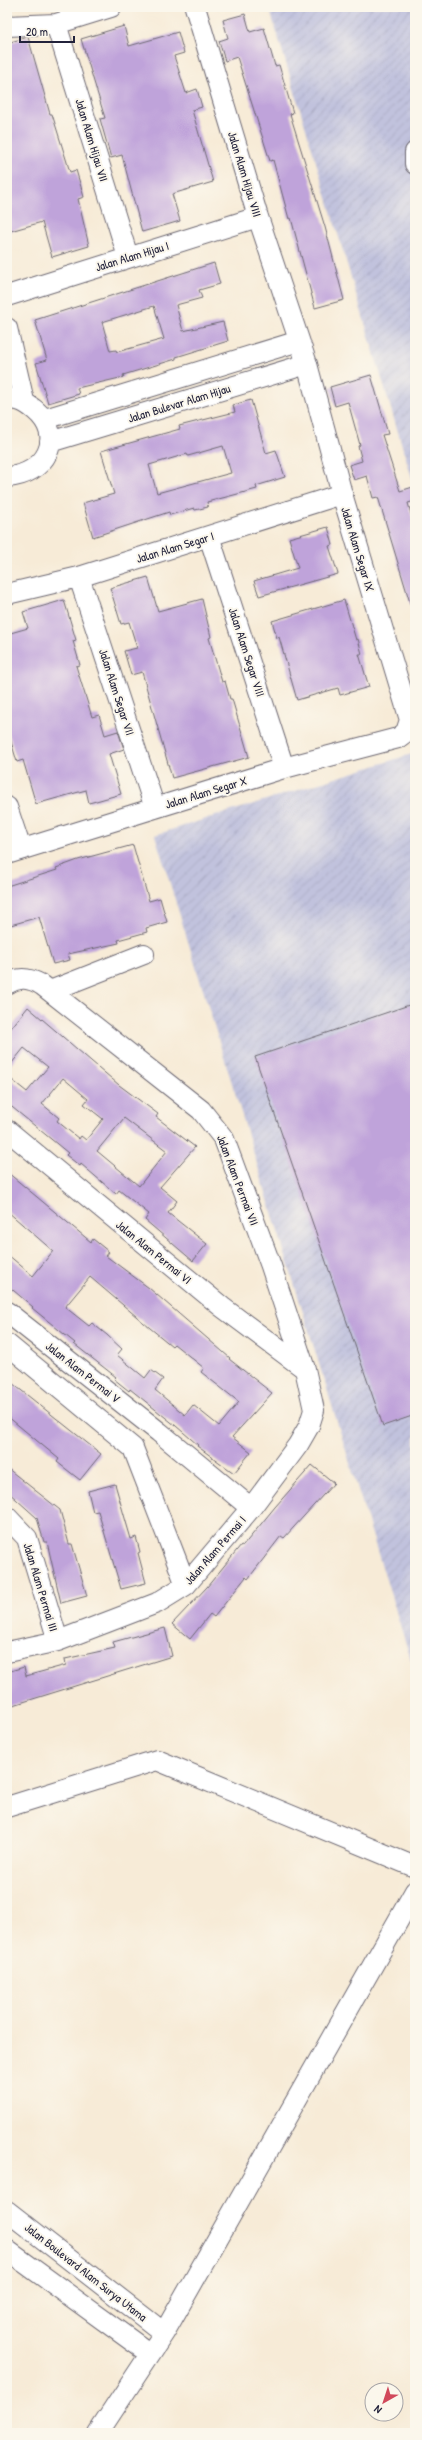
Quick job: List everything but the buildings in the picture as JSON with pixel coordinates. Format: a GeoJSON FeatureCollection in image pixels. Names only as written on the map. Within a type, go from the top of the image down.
{"type":"FeatureCollection","features":[{"type":"Feature","properties":{"kind":"street"},"geometry":{"type":"LineString","coordinates":[[7,26],[56,24],[111,7]]}},
{"type":"Feature","properties":{"kind":"street","name":"Jalan Alam Hijau VIII"},"geometry":{"type":"LineString","coordinates":[[195,7],[258,217],[307,364]]}},
{"type":"Feature","properties":{"kind":"street","name":"Jalan Alam Hijau VII"},"geometry":{"type":"LineString","coordinates":[[56,24],[128,257]]}},
{"type":"Feature","properties":{"kind":"street"},"geometry":{"type":"LineString","coordinates":[[415,152],[415,164]]}},
{"type":"Feature","properties":{"kind":"street","name":"Jalan Alam Hijau I"},"geometry":{"type":"LineString","coordinates":[[7,296],[258,217]]}},
{"type":"Feature","properties":{"kind":"street"},"geometry":{"type":"LineString","coordinates":[[7,328],[15,400],[45,419],[50,430],[50,442],[46,457],[35,469],[21,476],[7,477]]}},
{"type":"Feature","properties":{"kind":"street","name":"Jalan Bulevar Alam Hijau"},"geometry":{"type":"LineString","coordinates":[[45,419],[299,341]]}},
{"type":"Feature","properties":{"kind":"street","name":"Jalan Bulevar Alam Hijau"},"geometry":{"type":"LineString","coordinates":[[50,442],[307,364]]}},
{"type":"Feature","properties":{"kind":"street","name":"Jalan Alam Segar IX"},"geometry":{"type":"LineString","coordinates":[[307,364],[342,494],[410,720],[406,732]]}},
{"type":"Feature","properties":{"kind":"street","name":"Jalan Alam Segar I"},"geometry":{"type":"LineString","coordinates":[[7,594],[79,577],[342,494]]}},
{"type":"Feature","properties":{"kind":"street","name":"Jalan Alam Segar VIII"},"geometry":{"type":"LineString","coordinates":[[209,536],[284,768]]}},
{"type":"Feature","properties":{"kind":"street","name":"Jalan Alam Segar VII"},"geometry":{"type":"LineString","coordinates":[[79,577],[155,808]]}},
{"type":"Feature","properties":{"kind":"street","name":"Jalan Alam Segar X"},"geometry":{"type":"LineString","coordinates":[[14,851],[284,768],[398,738],[406,732]]}},
{"type":"Feature","properties":{"kind":"street"},"geometry":{"type":"LineString","coordinates":[[7,807],[14,851]]}},
{"type":"Feature","properties":{"kind":"street"},"geometry":{"type":"LineString","coordinates":[[50,991],[144,954]]}},
{"type":"Feature","properties":{"kind":"street","name":"Jalan Alam Permai VII"},"geometry":{"type":"LineString","coordinates":[[15,981],[32,979],[50,991],[201,1110],[215,1126],[224,1139],[305,1369]]}},
{"type":"Feature","properties":{"kind":"street","name":"Jalan Alam Permai VI"},"geometry":{"type":"LineString","coordinates":[[7,1130],[222,1307],[305,1369]]}},
{"type":"Feature","properties":{"kind":"street","name":"Jalan Alam Permai V"},"geometry":{"type":"LineString","coordinates":[[7,1312],[159,1432],[251,1508]]}},
{"type":"Feature","properties":{"kind":"street"},"geometry":{"type":"LineString","coordinates":[[7,1344],[133,1448],[186,1585]]}},
{"type":"Feature","properties":{"kind":"street","name":"Jalan Alam Permai I"},"geometry":{"type":"LineString","coordinates":[[7,1652],[58,1641],[157,1602],[186,1585],[251,1508],[298,1445],[309,1426],[314,1410],[305,1369]]}},
{"type":"Feature","properties":{"kind":"street"},"geometry":{"type":"LineString","coordinates":[[133,1448],[159,1432]]}},
{"type":"Feature","properties":{"kind":"street","name":"Jalan Alam Permai III"},"geometry":{"type":"LineString","coordinates":[[7,1517],[27,1538],[58,1641]]}},
{"type":"Feature","properties":{"kind":"street"},"geometry":{"type":"LineString","coordinates":[[7,1806],[157,1760],[415,1867]]}},
{"type":"Feature","properties":{"kind":"street"},"geometry":{"type":"LineString","coordinates":[[98,2433],[164,2333],[415,1891]]}},
{"type":"Feature","properties":{"kind":"street","name":"Jalan Boulevard Alam Surya Utama"},"geometry":{"type":"LineString","coordinates":[[7,2211],[164,2333]]}},
{"type":"Feature","properties":{"kind":"street"},"geometry":{"type":"LineString","coordinates":[[36,2233],[10,2258],[150,2354]]}},
{"type":"Feature","properties":{"kind":"shaded area"},"geometry":{"type":"Polygon","coordinates":[[[269,7],[415,7],[415,488],[269,7]]]}},
{"type":"Feature","properties":{"kind":"shaded area"},"geometry":{"type":"Polygon","coordinates":[[[415,753],[415,1673],[155,835],[415,753]]]}}]}
